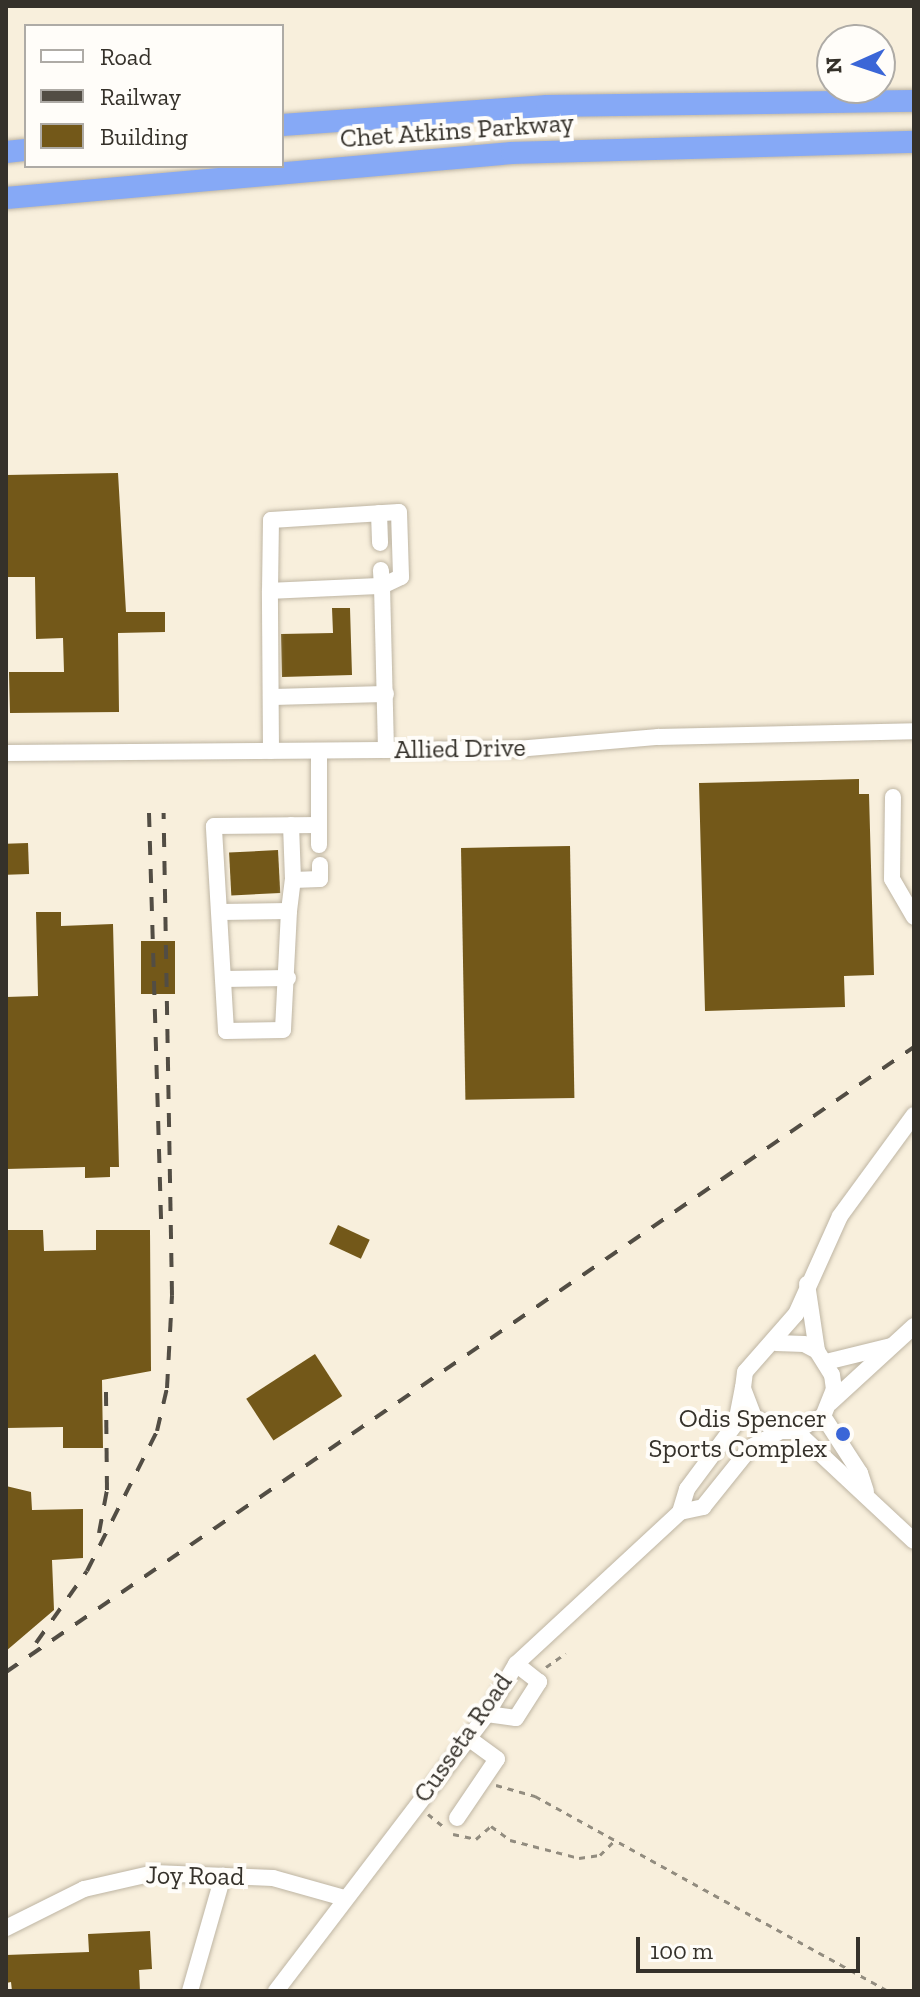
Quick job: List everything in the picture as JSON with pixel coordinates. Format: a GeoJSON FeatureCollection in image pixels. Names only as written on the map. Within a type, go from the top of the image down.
{"type":"FeatureCollection","features":[{"type":"Feature","properties":{"kind":"highway","name":"Chet Atkins Parkway"},"geometry":{"type":"LineString","coordinates":[[284,125],[547,106],[914,101]]}},
{"type":"Feature","properties":{"kind":"highway","name":"Chet Atkins Parkway"},"geometry":{"type":"LineString","coordinates":[[6,198],[512,153],[914,142]]}},
{"type":"Feature","properties":{"kind":"street"},"geometry":{"type":"LineString","coordinates":[[270,591],[401,577],[399,512],[271,520],[270,591],[271,751]]}},
{"type":"Feature","properties":{"kind":"street"},"geometry":{"type":"LineString","coordinates":[[379,513],[380,543]]}},
{"type":"Feature","properties":{"kind":"street"},"geometry":{"type":"LineString","coordinates":[[382,578],[386,750]]}},
{"type":"Feature","properties":{"kind":"street"},"geometry":{"type":"LineString","coordinates":[[272,697],[386,694]]}},
{"type":"Feature","properties":{"kind":"street","name":"Allied Drive"},"geometry":{"type":"LineString","coordinates":[[6,753],[386,750],[914,731]]}},
{"type":"Feature","properties":{"kind":"street"},"geometry":{"type":"LineString","coordinates":[[319,751],[319,845]]}},
{"type":"Feature","properties":{"kind":"street"},"geometry":{"type":"LineString","coordinates":[[893,797],[892,879],[914,917]]}},
{"type":"Feature","properties":{"kind":"street"},"geometry":{"type":"LineString","coordinates":[[291,825],[293,880],[283,1030],[226,1031],[214,826],[291,825],[319,825]]}},
{"type":"Feature","properties":{"kind":"street"},"geometry":{"type":"LineString","coordinates":[[293,880],[320,879],[320,865]]}},
{"type":"Feature","properties":{"kind":"street"},"geometry":{"type":"LineString","coordinates":[[221,912],[289,911]]}},
{"type":"Feature","properties":{"kind":"street"},"geometry":{"type":"LineString","coordinates":[[224,979],[288,978]]}},
{"type":"Feature","properties":{"kind":"street"},"geometry":{"type":"LineString","coordinates":[[776,1343],[796,1314],[807,1283],[840,1216],[914,1115]]}},
{"type":"Feature","properties":{"kind":"street"},"geometry":{"type":"LineString","coordinates":[[807,1283],[822,1356],[834,1389],[827,1410],[870,1497]]}},
{"type":"Feature","properties":{"kind":"street","name":"Cusseta Road"},"geometry":{"type":"LineString","coordinates":[[680,1512],[703,1507],[751,1447],[827,1410],[914,1326]]}},
{"type":"Feature","properties":{"kind":"street","name":"Cusseta Road"},"geometry":{"type":"LineString","coordinates":[[276,1991],[487,1714],[516,1664],[680,1512],[687,1489],[736,1423],[752,1359],[776,1343],[804,1344],[822,1356],[891,1346]]}},
{"type":"Feature","properties":{"kind":"street"},"geometry":{"type":"LineString","coordinates":[[743,1388],[754,1417],[789,1431],[870,1497],[914,1541]]}},
{"type":"Feature","properties":{"kind":"street"},"geometry":{"type":"LineString","coordinates":[[487,1714],[516,1718],[539,1682],[516,1664]]}},
{"type":"Feature","properties":{"kind":"street"},"geometry":{"type":"LineString","coordinates":[[457,1818],[497,1759],[468,1738]]}},
{"type":"Feature","properties":{"kind":"street","name":"Joy Road"},"geometry":{"type":"LineString","coordinates":[[6,1928],[84,1889],[126,1876],[223,1876],[309,1884],[344,1898]]}},
{"type":"Feature","properties":{"kind":"street"},"geometry":{"type":"LineString","coordinates":[[190,1991],[223,1876]]}},
{"type":"Feature","properties":{"kind":"path"},"geometry":{"type":"LineString","coordinates":[[534,1676],[566,1653]]}},
{"type":"Feature","properties":{"kind":"path"},"geometry":{"type":"LineString","coordinates":[[485,1780],[535,1796],[888,1991]]}},
{"type":"Feature","properties":{"kind":"path"},"geometry":{"type":"LineString","coordinates":[[423,1811],[455,1835],[476,1839],[491,1826],[510,1840],[579,1858],[600,1855],[614,1841]]}},
{"type":"Feature","properties":{"kind":"building"},"geometry":{"type":"Polygon","coordinates":[[[118,473],[126,612],[165,612],[165,632],[118,633],[119,712],[10,713],[9,672],[64,672],[63,638],[36,639],[35,577],[6,577],[6,475],[118,473]]]}},
{"type":"Feature","properties":{"kind":"building"},"geometry":{"type":"Polygon","coordinates":[[[332,608],[350,608],[352,675],[282,677],[281,634],[333,633],[332,608]]]}},
{"type":"Feature","properties":{"kind":"building"},"geometry":{"type":"Polygon","coordinates":[[[859,779],[859,794],[869,794],[874,975],[844,976],[845,1007],[705,1011],[699,783],[859,779]]]}},
{"type":"Feature","properties":{"kind":"building"},"geometry":{"type":"Polygon","coordinates":[[[28,843],[29,874],[7,875],[6,844],[28,843]]]}},
{"type":"Feature","properties":{"kind":"building"},"geometry":{"type":"Polygon","coordinates":[[[570,846],[574,1098],[465,1100],[461,848],[570,846]]]}},
{"type":"Feature","properties":{"kind":"building"},"geometry":{"type":"Polygon","coordinates":[[[278,850],[280,893],[231,896],[229,853],[278,850]]]}},
{"type":"Feature","properties":{"kind":"building"},"geometry":{"type":"Polygon","coordinates":[[[36,912],[61,912],[61,926],[113,924],[119,1167],[110,1167],[110,1177],[85,1178],[85,1167],[6,1169],[6,997],[38,996],[36,912]]]}},
{"type":"Feature","properties":{"kind":"building"},"geometry":{"type":"Polygon","coordinates":[[[141,941],[175,941],[175,994],[141,994],[141,941]]]}},
{"type":"Feature","properties":{"kind":"building"},"geometry":{"type":"Polygon","coordinates":[[[338,1225],[370,1240],[361,1259],[329,1244],[338,1225]]]}},
{"type":"Feature","properties":{"kind":"building"},"geometry":{"type":"Polygon","coordinates":[[[6,1230],[43,1230],[44,1251],[96,1250],[96,1230],[150,1230],[151,1371],[102,1380],[103,1448],[63,1448],[63,1427],[6,1428],[6,1230]]]}},
{"type":"Feature","properties":{"kind":"building"},"geometry":{"type":"Polygon","coordinates":[[[315,1354],[342,1396],[273,1441],[246,1399],[315,1354]]]}},
{"type":"Feature","properties":{"kind":"building"},"geometry":{"type":"Polygon","coordinates":[[[6,1486],[31,1492],[32,1510],[83,1509],[83,1558],[52,1560],[54,1610],[6,1651],[6,1486]]]}},
{"type":"Feature","properties":{"kind":"building"},"geometry":{"type":"Polygon","coordinates":[[[150,1931],[152,1969],[139,1970],[140,1991],[12,1991],[11,1982],[6,1983],[6,1955],[89,1952],[88,1934],[150,1931]]]}},
{"type":"Feature","properties":{"kind":"railway"},"geometry":{"type":"LineString","coordinates":[[149,813],[161,1224]]}},
{"type":"Feature","properties":{"kind":"railway"},"geometry":{"type":"LineString","coordinates":[[36,1643],[87,1571],[157,1431],[167,1388],[172,1295],[164,813]]}},
{"type":"Feature","properties":{"kind":"railway"},"geometry":{"type":"LineString","coordinates":[[6,1672],[914,1047]]}},
{"type":"Feature","properties":{"kind":"railway"},"geometry":{"type":"LineString","coordinates":[[99,1533],[107,1490],[106,1386]]}},
{"type":"Feature","properties":{"kind":"place","name":"Odis Spencer Sports Complex"},"geometry":{"type":"Point","coordinates":[843,1434]}}]}
